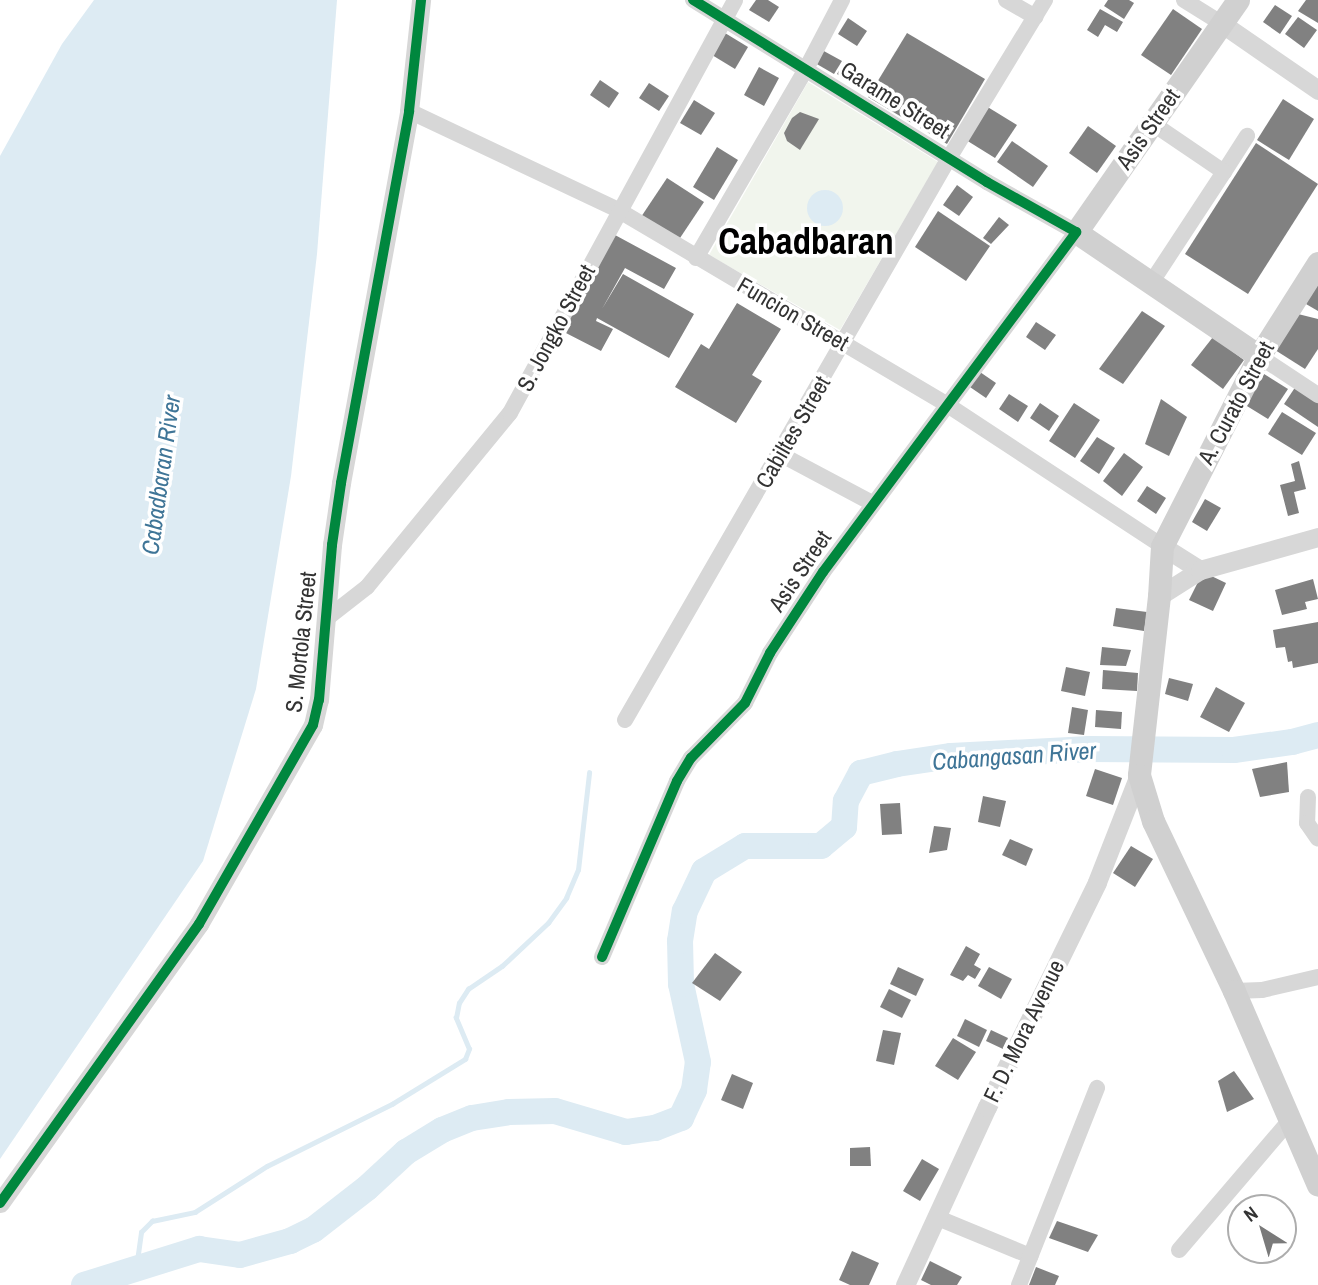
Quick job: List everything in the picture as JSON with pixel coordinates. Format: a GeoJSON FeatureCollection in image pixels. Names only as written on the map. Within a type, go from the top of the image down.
{"type":"FeatureCollection","features":[{"type":"Feature","properties":{"kind":"main road","name":"Asis Street"},"geometry":{"type":"LineString","coordinates":[[1076,232],[1238,0]]}},
{"type":"Feature","properties":{"kind":"main road","name":"Garame Street"},"geometry":{"type":"LineString","coordinates":[[1076,232],[1259,356]]}},
{"type":"Feature","properties":{"kind":"main road","name":"A. Curato Street"},"geometry":{"type":"LineString","coordinates":[[1162,546],[1259,356],[1318,264]]}},
{"type":"Feature","properties":{"kind":"main road"},"geometry":{"type":"LineString","coordinates":[[1162,546],[1159,596],[1140,761],[1161,837],[1239,1001],[1318,1185]]}},
{"type":"Feature","properties":{"kind":"street","name":"S. Mortola Street"},"geometry":{"type":"LineString","coordinates":[[0,1203],[199,924],[303,744],[319,700],[341,483],[409,111],[421,0]]}},
{"type":"Feature","properties":{"kind":"street","name":"Garame Street"},"geometry":{"type":"LineString","coordinates":[[693,0],[949,158],[1076,232]]}},
{"type":"Feature","properties":{"kind":"street","name":"S. Jongko Street"},"geometry":{"type":"LineString","coordinates":[[326,619],[367,587],[510,413],[618,210],[736,0]]}},
{"type":"Feature","properties":{"kind":"street"},"geometry":{"type":"LineString","coordinates":[[696,258],[806,69],[842,0]]}},
{"type":"Feature","properties":{"kind":"street"},"geometry":{"type":"LineString","coordinates":[[1006,0],[1035,17]]}},
{"type":"Feature","properties":{"kind":"street","name":"Cabiltes Street"},"geometry":{"type":"LineString","coordinates":[[625,720],[845,344],[949,158],[1045,0]]}},
{"type":"Feature","properties":{"kind":"street"},"geometry":{"type":"LineString","coordinates":[[1184,0],[1318,90]]}},
{"type":"Feature","properties":{"kind":"street","name":"Funcion Street"},"geometry":{"type":"LineString","coordinates":[[409,111],[618,210],[946,404],[1162,546]]}},
{"type":"Feature","properties":{"kind":"street"},"geometry":{"type":"LineString","coordinates":[[1152,123],[1224,172]]}},
{"type":"Feature","properties":{"kind":"street"},"geometry":{"type":"LineString","coordinates":[[1151,283],[1247,136]]}},
{"type":"Feature","properties":{"kind":"street","name":"Asis Street"},"geometry":{"type":"LineString","coordinates":[[602,957],[677,781],[699,748],[745,704],[771,653],[872,503],[1076,232]]}},
{"type":"Feature","properties":{"kind":"street","name":"Garame Street"},"geometry":{"type":"LineString","coordinates":[[1259,356],[1318,395]]}},
{"type":"Feature","properties":{"kind":"street"},"geometry":{"type":"LineString","coordinates":[[780,454],[872,503]]}},
{"type":"Feature","properties":{"kind":"street"},"geometry":{"type":"LineString","coordinates":[[1159,596],[1200,570],[1318,537]]}},
{"type":"Feature","properties":{"kind":"street"},"geometry":{"type":"LineString","coordinates":[[1162,546],[1200,570]]}},
{"type":"Feature","properties":{"kind":"street","name":"F. D. Mora Avenue"},"geometry":{"type":"LineString","coordinates":[[905,1285],[987,1107],[1097,882],[1140,761]]}},
{"type":"Feature","properties":{"kind":"street"},"geometry":{"type":"LineString","coordinates":[[1308,797],[1307,823],[1318,839]]}},
{"type":"Feature","properties":{"kind":"street"},"geometry":{"type":"LineString","coordinates":[[1117,830],[1128,824],[1139,824],[1161,837]]}},
{"type":"Feature","properties":{"kind":"street"},"geometry":{"type":"LineString","coordinates":[[1239,1001],[1262,990],[1318,976]]}},
{"type":"Feature","properties":{"kind":"street"},"geometry":{"type":"LineString","coordinates":[[1019,1285],[1097,1088]]}},
{"type":"Feature","properties":{"kind":"street"},"geometry":{"type":"LineString","coordinates":[[1179,1250],[1289,1121]]}},
{"type":"Feature","properties":{"kind":"street"},"geometry":{"type":"LineString","coordinates":[[938,1218],[977,1237],[1030,1256]]}},
{"type":"Feature","properties":{"kind":"shaded area"},"geometry":{"type":"Polygon","coordinates":[[[808,82],[938,162],[840,330],[709,255],[808,82]]]}},
{"type":"Feature","properties":{"kind":"water","name":"Cabadbaran River"},"geometry":{"type":"Polygon","coordinates":[[[94,0],[337,0],[317,254],[291,476],[256,689],[203,861],[0,1159],[0,156],[62,44],[94,0]]]}},
{"type":"Feature","properties":{"kind":"water"},"geometry":{"type":"Polygon","coordinates":[[[825,190],[838,195],[843,208],[838,221],[825,226],[812,221],[807,208],[812,195],[825,190]]]}},
{"type":"Feature","properties":{"kind":"building"},"geometry":{"type":"Polygon","coordinates":[[[756,0],[768,0],[779,7],[769,22],[749,10],[756,0]]]}},
{"type":"Feature","properties":{"kind":"building"},"geometry":{"type":"Polygon","coordinates":[[[1108,0],[1129,0],[1134,3],[1124,19],[1104,6],[1108,0]]]}},
{"type":"Feature","properties":{"kind":"building"},"geometry":{"type":"Polygon","coordinates":[[[1306,0],[1318,0],[1318,23],[1298,11],[1306,0]]]}},
{"type":"Feature","properties":{"kind":"building"},"geometry":{"type":"Polygon","coordinates":[[[1275,5],[1292,16],[1280,34],[1263,22],[1275,5]]]}},
{"type":"Feature","properties":{"kind":"building"},"geometry":{"type":"Polygon","coordinates":[[[1100,9],[1123,22],[1117,32],[1105,25],[1098,37],[1087,30],[1100,9]]]}},
{"type":"Feature","properties":{"kind":"building"},"geometry":{"type":"Polygon","coordinates":[[[1173,9],[1202,29],[1171,75],[1141,55],[1173,9]]]}},
{"type":"Feature","properties":{"kind":"building"},"geometry":{"type":"Polygon","coordinates":[[[1298,17],[1317,30],[1304,48],[1285,34],[1298,17]]]}},
{"type":"Feature","properties":{"kind":"building"},"geometry":{"type":"Polygon","coordinates":[[[848,18],[867,31],[857,46],[838,34],[848,18]]]}},
{"type":"Feature","properties":{"kind":"building"},"geometry":{"type":"Polygon","coordinates":[[[725,33],[748,47],[735,69],[712,55],[725,33]]]}},
{"type":"Feature","properties":{"kind":"building"},"geometry":{"type":"Polygon","coordinates":[[[907,33],[985,79],[947,144],[868,97],[907,33]]]}},
{"type":"Feature","properties":{"kind":"building"},"geometry":{"type":"Polygon","coordinates":[[[822,50],[842,61],[834,74],[815,63],[822,50]]]}},
{"type":"Feature","properties":{"kind":"building"},"geometry":{"type":"Polygon","coordinates":[[[844,62],[870,78],[862,90],[837,74],[844,62]]]}},
{"type":"Feature","properties":{"kind":"building"},"geometry":{"type":"Polygon","coordinates":[[[759,67],[779,78],[764,106],[744,95],[759,67]]]}},
{"type":"Feature","properties":{"kind":"building"},"geometry":{"type":"Polygon","coordinates":[[[600,80],[619,93],[609,108],[590,95],[600,80]]]}},
{"type":"Feature","properties":{"kind":"building"},"geometry":{"type":"Polygon","coordinates":[[[649,83],[669,96],[659,111],[639,98],[649,83]]]}},
{"type":"Feature","properties":{"kind":"building"},"geometry":{"type":"Polygon","coordinates":[[[1283,99],[1314,119],[1289,160],[1257,140],[1283,99]]]}},
{"type":"Feature","properties":{"kind":"building"},"geometry":{"type":"Polygon","coordinates":[[[694,100],[715,113],[701,135],[680,123],[694,100]]]}},
{"type":"Feature","properties":{"kind":"building"},"geometry":{"type":"Polygon","coordinates":[[[986,106],[1017,125],[995,158],[966,140],[986,106]]]}},
{"type":"Feature","properties":{"kind":"building"},"geometry":{"type":"Polygon","coordinates":[[[800,112],[819,119],[800,150],[787,141],[784,133],[792,118],[800,112]]]}},
{"type":"Feature","properties":{"kind":"building"},"geometry":{"type":"Polygon","coordinates":[[[1088,126],[1116,146],[1097,173],[1069,153],[1088,126]]]}},
{"type":"Feature","properties":{"kind":"building"},"geometry":{"type":"Polygon","coordinates":[[[1012,141],[1048,166],[1033,187],[997,162],[1012,141]]]}},
{"type":"Feature","properties":{"kind":"building"},"geometry":{"type":"Polygon","coordinates":[[[1256,143],[1318,184],[1248,294],[1185,254],[1256,143]]]}},
{"type":"Feature","properties":{"kind":"building"},"geometry":{"type":"Polygon","coordinates":[[[717,147],[738,160],[714,200],[693,187],[717,147]]]}},
{"type":"Feature","properties":{"kind":"building"},"geometry":{"type":"Polygon","coordinates":[[[667,178],[704,202],[678,241],[641,217],[667,178]]]}},
{"type":"Feature","properties":{"kind":"building"},"geometry":{"type":"Polygon","coordinates":[[[957,185],[973,197],[959,216],[943,205],[957,185]]]}},
{"type":"Feature","properties":{"kind":"building"},"geometry":{"type":"Polygon","coordinates":[[[938,211],[990,246],[966,281],[915,247],[938,211]]]}},
{"type":"Feature","properties":{"kind":"building"},"geometry":{"type":"Polygon","coordinates":[[[999,217],[1009,225],[991,244],[983,238],[999,217]]]}},
{"type":"Feature","properties":{"kind":"building"},"geometry":{"type":"Polygon","coordinates":[[[615,235],[676,268],[664,289],[625,268],[602,309],[623,274],[694,314],[669,358],[597,318],[596,321],[613,329],[601,351],[562,331],[615,235]]]}},
{"type":"Feature","properties":{"kind":"building"},"geometry":{"type":"Polygon","coordinates":[[[1318,281],[1318,311],[1306,304],[1318,281]]]}},
{"type":"Feature","properties":{"kind":"building"},"geometry":{"type":"Polygon","coordinates":[[[737,303],[781,329],[752,375],[762,381],[736,423],[675,387],[701,344],[709,349],[737,303]]]}},
{"type":"Feature","properties":{"kind":"building"},"geometry":{"type":"Polygon","coordinates":[[[1142,311],[1165,326],[1123,384],[1099,369],[1142,311]]]}},
{"type":"Feature","properties":{"kind":"building"},"geometry":{"type":"Polygon","coordinates":[[[1298,314],[1318,319],[1318,349],[1305,369],[1275,350],[1298,314]]]}},
{"type":"Feature","properties":{"kind":"building"},"geometry":{"type":"Polygon","coordinates":[[[1036,322],[1056,335],[1045,350],[1026,337],[1036,322]]]}},
{"type":"Feature","properties":{"kind":"building"},"geometry":{"type":"Polygon","coordinates":[[[1213,337],[1244,360],[1223,389],[1191,365],[1213,337]]]}},
{"type":"Feature","properties":{"kind":"building"},"geometry":{"type":"Polygon","coordinates":[[[977,370],[996,383],[986,398],[967,385],[977,370]]]}},
{"type":"Feature","properties":{"kind":"building"},"geometry":{"type":"Polygon","coordinates":[[[1261,372],[1288,389],[1268,419],[1242,403],[1261,372]]]}},
{"type":"Feature","properties":{"kind":"building"},"geometry":{"type":"Polygon","coordinates":[[[1296,386],[1318,401],[1318,427],[1284,404],[1296,386]]]}},
{"type":"Feature","properties":{"kind":"building"},"geometry":{"type":"Polygon","coordinates":[[[1009,394],[1028,406],[1018,422],[999,409],[1009,394]]]}},
{"type":"Feature","properties":{"kind":"building"},"geometry":{"type":"Polygon","coordinates":[[[1161,399],[1187,417],[1169,456],[1145,444],[1161,399]]]}},
{"type":"Feature","properties":{"kind":"building"},"geometry":{"type":"Polygon","coordinates":[[[1040,403],[1059,416],[1049,431],[1030,418],[1040,403]]]}},
{"type":"Feature","properties":{"kind":"building"},"geometry":{"type":"Polygon","coordinates":[[[1074,403],[1100,420],[1075,458],[1049,441],[1074,403]]]}},
{"type":"Feature","properties":{"kind":"building"},"geometry":{"type":"Polygon","coordinates":[[[1282,412],[1316,433],[1302,455],[1268,434],[1282,412]]]}},
{"type":"Feature","properties":{"kind":"building"},"geometry":{"type":"Polygon","coordinates":[[[1097,437],[1115,448],[1099,474],[1080,461],[1097,437]]]}},
{"type":"Feature","properties":{"kind":"building"},"geometry":{"type":"Polygon","coordinates":[[[1124,453],[1143,467],[1122,496],[1103,481],[1124,453]]]}},
{"type":"Feature","properties":{"kind":"building"},"geometry":{"type":"Polygon","coordinates":[[[1299,461],[1306,489],[1294,492],[1299,513],[1288,516],[1280,485],[1295,481],[1291,464],[1299,461]]]}},
{"type":"Feature","properties":{"kind":"building"},"geometry":{"type":"Polygon","coordinates":[[[1147,486],[1166,498],[1156,514],[1137,501],[1147,486]]]}},
{"type":"Feature","properties":{"kind":"building"},"geometry":{"type":"Polygon","coordinates":[[[1205,499],[1221,508],[1207,531],[1192,522],[1205,499]]]}},
{"type":"Feature","properties":{"kind":"building"},"geometry":{"type":"Polygon","coordinates":[[[1203,572],[1226,583],[1213,611],[1189,600],[1203,572]]]}},
{"type":"Feature","properties":{"kind":"building"},"geometry":{"type":"Polygon","coordinates":[[[1313,579],[1318,599],[1305,602],[1307,609],[1282,615],[1275,590],[1313,579]]]}},
{"type":"Feature","properties":{"kind":"building"},"geometry":{"type":"Polygon","coordinates":[[[1116,608],[1147,612],[1144,631],[1113,626],[1116,608]]]}},
{"type":"Feature","properties":{"kind":"building"},"geometry":{"type":"Polygon","coordinates":[[[1318,622],[1318,663],[1293,668],[1292,661],[1288,662],[1285,647],[1276,648],[1273,630],[1318,622]]]}},
{"type":"Feature","properties":{"kind":"building"},"geometry":{"type":"Polygon","coordinates":[[[1102,647],[1131,650],[1126,666],[1100,665],[1102,647]]]}},
{"type":"Feature","properties":{"kind":"building"},"geometry":{"type":"Polygon","coordinates":[[[1066,667],[1090,672],[1085,696],[1061,691],[1066,667]]]}},
{"type":"Feature","properties":{"kind":"building"},"geometry":{"type":"Polygon","coordinates":[[[1103,670],[1138,673],[1137,691],[1102,689],[1103,670]]]}},
{"type":"Feature","properties":{"kind":"building"},"geometry":{"type":"Polygon","coordinates":[[[1169,678],[1193,684],[1188,701],[1165,694],[1169,678]]]}},
{"type":"Feature","properties":{"kind":"building"},"geometry":{"type":"Polygon","coordinates":[[[1216,687],[1245,703],[1229,732],[1200,717],[1216,687]]]}},
{"type":"Feature","properties":{"kind":"building"},"geometry":{"type":"Polygon","coordinates":[[[1072,707],[1088,710],[1084,735],[1068,733],[1072,707]]]}},
{"type":"Feature","properties":{"kind":"building"},"geometry":{"type":"Polygon","coordinates":[[[1096,710],[1122,712],[1121,729],[1095,727],[1096,710]]]}},
{"type":"Feature","properties":{"kind":"building"},"geometry":{"type":"Polygon","coordinates":[[[1287,762],[1289,792],[1260,797],[1252,769],[1287,762]]]}},
{"type":"Feature","properties":{"kind":"building"},"geometry":{"type":"Polygon","coordinates":[[[1095,769],[1122,778],[1113,805],[1086,796],[1095,769]]]}},
{"type":"Feature","properties":{"kind":"building"},"geometry":{"type":"Polygon","coordinates":[[[983,796],[1006,801],[1000,827],[978,822],[983,796]]]}},
{"type":"Feature","properties":{"kind":"building"},"geometry":{"type":"Polygon","coordinates":[[[900,803],[902,834],[882,835],[880,804],[900,803]]]}},
{"type":"Feature","properties":{"kind":"building"},"geometry":{"type":"Polygon","coordinates":[[[934,826],[951,828],[947,850],[929,853],[934,826]]]}},
{"type":"Feature","properties":{"kind":"building"},"geometry":{"type":"Polygon","coordinates":[[[1010,839],[1033,849],[1026,866],[1002,855],[1010,839]]]}},
{"type":"Feature","properties":{"kind":"building"},"geometry":{"type":"Polygon","coordinates":[[[1131,846],[1153,859],[1135,887],[1113,873],[1131,846]]]}},
{"type":"Feature","properties":{"kind":"building"},"geometry":{"type":"Polygon","coordinates":[[[966,946],[980,954],[974,965],[981,969],[975,979],[968,975],[963,981],[950,975],[966,946]]]}},
{"type":"Feature","properties":{"kind":"building"},"geometry":{"type":"Polygon","coordinates":[[[715,953],[742,972],[720,1001],[692,983],[715,953]]]}},
{"type":"Feature","properties":{"kind":"building"},"geometry":{"type":"Polygon","coordinates":[[[898,967],[924,979],[916,996],[890,984],[898,967]]]}},
{"type":"Feature","properties":{"kind":"building"},"geometry":{"type":"Polygon","coordinates":[[[989,967],[1012,979],[1001,999],[978,986],[989,967]]]}},
{"type":"Feature","properties":{"kind":"building"},"geometry":{"type":"Polygon","coordinates":[[[889,989],[911,1000],[902,1018],[880,1007],[889,989]]]}},
{"type":"Feature","properties":{"kind":"building"},"geometry":{"type":"Polygon","coordinates":[[[965,1019],[987,1030],[979,1047],[957,1036],[965,1019]]]}},
{"type":"Feature","properties":{"kind":"building"},"geometry":{"type":"Polygon","coordinates":[[[883,1030],[901,1033],[894,1065],[876,1061],[883,1030]]]}},
{"type":"Feature","properties":{"kind":"building"},"geometry":{"type":"Polygon","coordinates":[[[991,1030],[1008,1038],[1003,1049],[986,1041],[991,1030]]]}},
{"type":"Feature","properties":{"kind":"building"},"geometry":{"type":"Polygon","coordinates":[[[953,1038],[976,1052],[958,1080],[935,1066],[953,1038]]]}},
{"type":"Feature","properties":{"kind":"building"},"geometry":{"type":"Polygon","coordinates":[[[1234,1071],[1254,1099],[1227,1112],[1218,1081],[1234,1071]]]}},
{"type":"Feature","properties":{"kind":"building"},"geometry":{"type":"Polygon","coordinates":[[[732,1074],[753,1083],[743,1109],[721,1100],[732,1074]]]}},
{"type":"Feature","properties":{"kind":"building"},"geometry":{"type":"Polygon","coordinates":[[[870,1147],[871,1166],[850,1166],[850,1148],[870,1147]]]}},
{"type":"Feature","properties":{"kind":"building"},"geometry":{"type":"Polygon","coordinates":[[[922,1159],[939,1169],[920,1201],[903,1191],[922,1159]]]}},
{"type":"Feature","properties":{"kind":"building"},"geometry":{"type":"Polygon","coordinates":[[[1057,1221],[1098,1235],[1088,1252],[1049,1238],[1057,1221]]]}},
{"type":"Feature","properties":{"kind":"building"},"geometry":{"type":"Polygon","coordinates":[[[852,1251],[879,1263],[869,1285],[850,1285],[839,1280],[852,1251]]]}},
{"type":"Feature","properties":{"kind":"building"},"geometry":{"type":"Polygon","coordinates":[[[930,1261],[962,1277],[957,1285],[931,1285],[921,1280],[930,1261]]]}},
{"type":"Feature","properties":{"kind":"building"},"geometry":{"type":"Polygon","coordinates":[[[1036,1267],[1059,1276],[1055,1285],[1029,1285],[1036,1267]]]}},
{"type":"Feature","properties":{"kind":"waterway","name":"Cabangasan River"},"geometry":{"type":"LineString","coordinates":[[84,1285],[199,1249],[240,1255],[290,1241],[313,1230],[367,1188],[406,1152],[442,1130],[472,1118],[509,1112],[555,1111],[626,1132],[655,1128],[681,1118],[694,1090],[698,1062],[681,984],[680,941],[685,911],[704,871],[745,846],[821,846],[844,827],[846,801],[861,773],[897,764],[951,756],[1089,749],[1234,750],[1292,742],[1318,735]]}},
{"type":"Feature","properties":{"kind":"waterway"},"geometry":{"type":"LineString","coordinates":[[136,1268],[141,1232],[152,1221],[195,1212],[267,1166],[392,1104],[465,1059],[469,1049],[456,1018],[459,1003],[468,989],[502,966],[548,923],[566,898],[578,870],[589,773]]}},
{"type":"Feature","properties":{"kind":"cycle path"},"geometry":{"type":"LineString","coordinates":[[0,1203],[199,924],[313,725],[319,700],[332,545],[341,483],[409,111],[421,0]]}},
{"type":"Feature","properties":{"kind":"cycle path"},"geometry":{"type":"LineString","coordinates":[[602,957],[677,781],[691,758],[745,703],[770,653],[823,572],[1076,232],[987,182],[693,0]]}},
{"type":"Feature","properties":{"kind":"district","name":"Cabadbaran"},"geometry":{"type":"Point","coordinates":[806,241]}}]}
